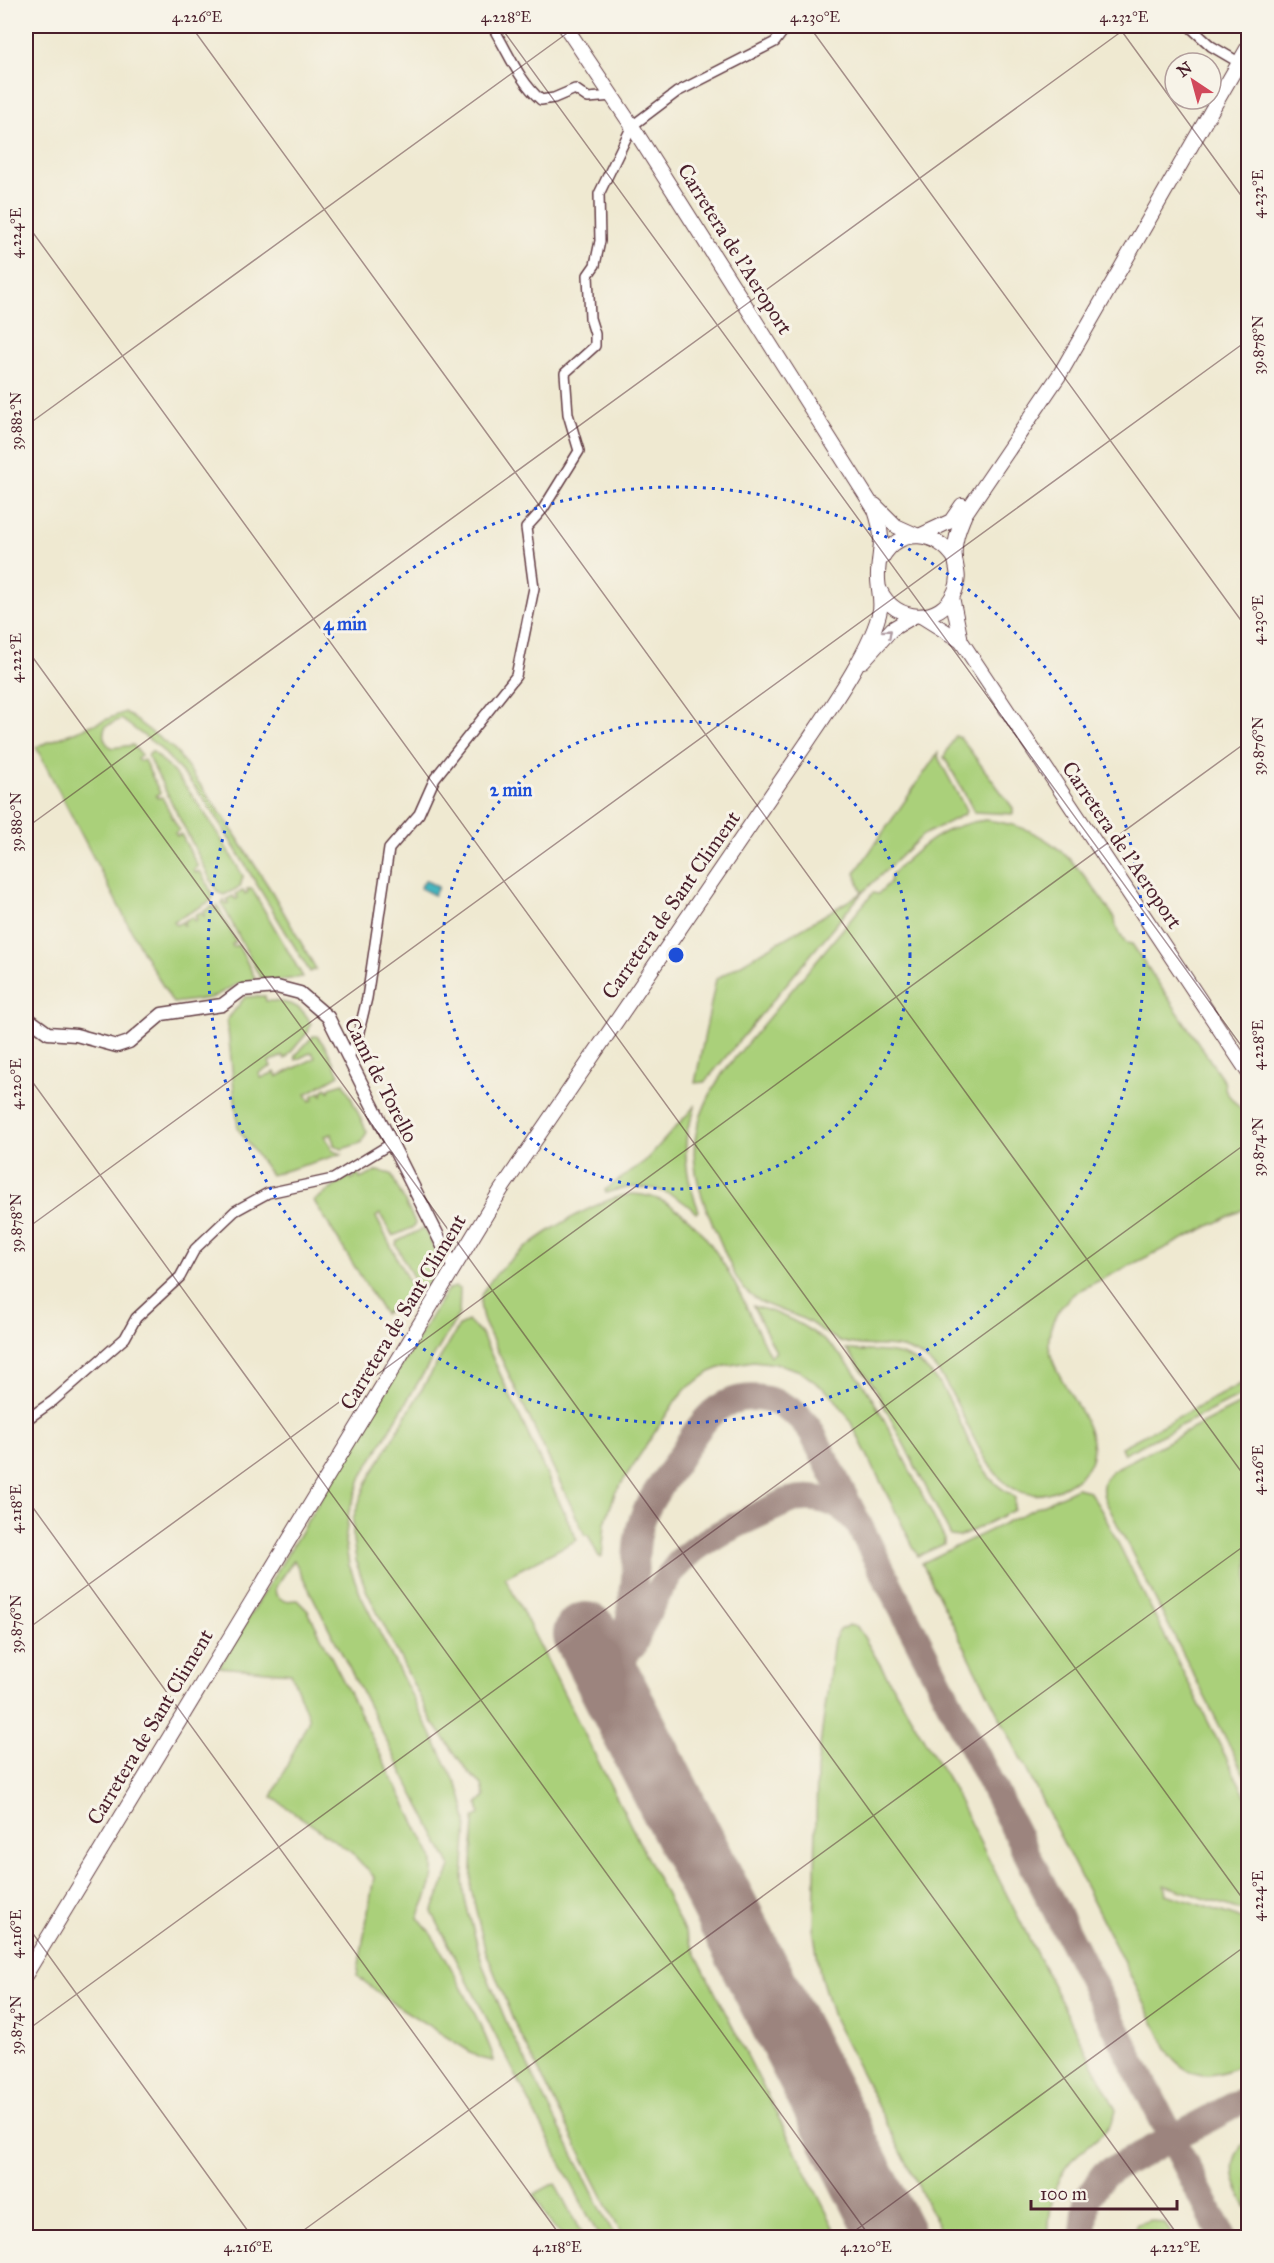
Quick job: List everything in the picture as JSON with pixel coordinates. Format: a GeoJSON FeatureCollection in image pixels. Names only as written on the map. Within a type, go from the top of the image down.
{"type":"FeatureCollection","features":[{"type":"Feature","properties":{"kind":"main road","name":"Carretera de l'Aeroport"},"geometry":{"type":"LineString","coordinates":[[565,26],[632,126],[867,496]]}},
{"type":"Feature","properties":{"kind":"main road"},"geometry":{"type":"LineString","coordinates":[[842,689],[884,636],[918,616],[942,609],[952,597],[959,581],[956,540],[965,514],[1060,374],[1248,47]]}},
{"type":"Feature","properties":{"kind":"main road"},"geometry":{"type":"LineString","coordinates":[[881,560],[899,540],[918,535],[951,521],[1054,371],[1074,347]]}},
{"type":"Feature","properties":{"kind":"main road"},"geometry":{"type":"LineString","coordinates":[[867,496],[896,526],[941,542],[956,559]]}},
{"type":"Feature","properties":{"kind":"main road"},"geometry":{"type":"LineString","coordinates":[[842,689],[878,616],[878,569],[883,536],[867,496]]}},
{"type":"Feature","properties":{"kind":"main road"},"geometry":{"type":"LineString","coordinates":[[879,587],[889,604],[905,614],[918,616]]}},
{"type":"Feature","properties":{"kind":"main road","name":"Carretera de l'Aeroport"},"geometry":{"type":"LineString","coordinates":[[952,597],[961,641],[1248,1072]]}},
{"type":"Feature","properties":{"kind":"main road","name":"Carretera de l'Aeroport"},"geometry":{"type":"LineString","coordinates":[[918,616],[961,641]]}},
{"type":"Feature","properties":{"kind":"main road","name":"Carretera de Sant Climent"},"geometry":{"type":"LineString","coordinates":[[26,1974],[518,1163],[776,790],[842,689]]}},
{"type":"Feature","properties":{"kind":"street"},"geometry":{"type":"LineString","coordinates":[[492,26],[518,73],[530,90],[541,100],[554,98],[575,89],[588,98],[612,96]]}},
{"type":"Feature","properties":{"kind":"street"},"geometry":{"type":"LineString","coordinates":[[349,1057],[357,1040],[367,998],[389,849],[419,814],[435,778],[516,676],[534,588],[526,528],[543,509],[579,451],[568,414],[565,373],[596,346],[590,318],[588,275],[595,265],[600,242],[599,194],[632,126],[677,92],[775,42],[787,26]]}},
{"type":"Feature","properties":{"kind":"street"},"geometry":{"type":"LineString","coordinates":[[1190,26],[1211,46],[1240,63]]}},
{"type":"Feature","properties":{"kind":"street","name":"Camí de Torello"},"geometry":{"type":"LineString","coordinates":[[26,1017],[48,1033],[76,1035],[117,1046],[129,1042],[162,1014],[222,1005],[242,990],[284,988],[300,993],[324,1011],[454,1268]]}},
{"type":"Feature","properties":{"kind":"street"},"geometry":{"type":"LineString","coordinates":[[26,1420],[53,1401],[125,1338],[136,1318],[180,1277],[195,1249],[235,1211],[268,1193],[333,1179],[392,1143]]}},
{"type":"Feature","properties":{"kind":"green space"},"geometry":{"type":"Polygon","coordinates":[[[125,712],[175,750],[227,822],[272,892],[316,969],[310,972],[216,817],[195,787],[159,747],[121,719],[106,726],[105,741],[112,748],[133,745],[141,755],[137,758],[139,761],[144,760],[160,793],[156,795],[158,798],[162,797],[179,830],[175,833],[177,836],[181,834],[198,867],[194,869],[196,873],[200,871],[213,895],[211,901],[174,921],[176,925],[182,922],[184,926],[184,921],[192,917],[195,921],[197,919],[195,915],[201,912],[204,916],[204,911],[213,906],[215,910],[217,905],[236,942],[232,944],[233,947],[238,945],[255,978],[251,980],[252,983],[237,984],[211,998],[173,1003],[142,951],[36,747],[125,712]]]}},
{"type":"Feature","properties":{"kind":"green space"},"geometry":{"type":"Polygon","coordinates":[[[955,736],[960,737],[1013,808],[1013,814],[974,812],[944,757],[955,736]]]}},
{"type":"Feature","properties":{"kind":"green space"},"geometry":{"type":"Polygon","coordinates":[[[152,751],[179,779],[213,826],[243,876],[240,887],[224,895],[217,892],[148,756],[152,751]]]}},
{"type":"Feature","properties":{"kind":"green space"},"geometry":{"type":"Polygon","coordinates":[[[938,753],[966,810],[965,814],[923,835],[862,893],[855,873],[938,753]]]}},
{"type":"Feature","properties":{"kind":"green space"},"geometry":{"type":"Polygon","coordinates":[[[986,820],[1010,824],[1030,831],[1062,852],[1076,866],[1115,918],[1116,927],[1126,943],[1132,944],[1224,1081],[1226,1092],[1248,1118],[1248,1207],[1076,1292],[1065,1303],[1052,1323],[1049,1346],[1054,1364],[1086,1422],[1092,1441],[1091,1458],[1081,1475],[1059,1489],[1034,1494],[1013,1488],[996,1473],[981,1452],[944,1380],[930,1363],[919,1355],[897,1347],[840,1341],[809,1322],[769,1306],[748,1293],[732,1268],[710,1217],[696,1174],[694,1155],[701,1116],[710,1094],[724,1071],[873,893],[878,894],[890,882],[891,875],[934,838],[958,826],[986,820]]]}},
{"type":"Feature","properties":{"kind":"green space"},"geometry":{"type":"Polygon","coordinates":[[[247,889],[252,889],[303,977],[263,983],[222,904],[224,900],[226,904],[229,903],[227,899],[233,896],[235,899],[238,898],[236,894],[243,891],[245,894],[248,892],[247,889]]]}},
{"type":"Feature","properties":{"kind":"green space"},"geometry":{"type":"Polygon","coordinates":[[[862,893],[705,1082],[695,1083],[716,979],[862,893]]]}},
{"type":"Feature","properties":{"kind":"green space"},"geometry":{"type":"Polygon","coordinates":[[[265,996],[266,1001],[286,1003],[298,1008],[308,1017],[311,1024],[308,1032],[285,1059],[283,1056],[269,1062],[271,1067],[259,1073],[261,1078],[275,1072],[277,1077],[315,1058],[312,1052],[296,1060],[295,1056],[313,1036],[317,1036],[327,1049],[339,1075],[306,1094],[310,1101],[314,1099],[312,1096],[320,1092],[322,1095],[323,1090],[327,1088],[329,1091],[330,1087],[344,1083],[367,1132],[361,1143],[342,1149],[334,1145],[332,1134],[325,1136],[333,1151],[342,1154],[271,1175],[238,1129],[227,1020],[245,997],[265,996]]]}},
{"type":"Feature","properties":{"kind":"green space"},"geometry":{"type":"Polygon","coordinates":[[[695,1106],[687,1132],[686,1163],[699,1211],[696,1213],[687,1204],[654,1189],[643,1187],[618,1189],[606,1193],[605,1190],[645,1161],[695,1106]]]}},
{"type":"Feature","properties":{"kind":"green space"},"geometry":{"type":"Polygon","coordinates":[[[378,1171],[391,1174],[415,1223],[414,1227],[393,1236],[380,1214],[376,1217],[410,1284],[415,1281],[396,1245],[398,1241],[424,1228],[441,1263],[435,1281],[384,1314],[314,1201],[350,1176],[351,1179],[355,1178],[354,1174],[358,1174],[360,1179],[378,1171]]]}},
{"type":"Feature","properties":{"kind":"green space"},"geometry":{"type":"Polygon","coordinates":[[[631,1194],[657,1199],[680,1211],[700,1230],[733,1280],[770,1356],[776,1352],[753,1306],[804,1326],[841,1356],[857,1375],[883,1418],[944,1538],[944,1544],[918,1556],[848,1417],[832,1395],[800,1371],[779,1364],[753,1361],[725,1366],[710,1372],[686,1389],[674,1403],[615,1493],[605,1523],[602,1556],[599,1557],[588,1535],[585,1535],[484,1322],[480,1301],[492,1279],[526,1247],[571,1218],[614,1198],[631,1194]]]}},
{"type":"Feature","properties":{"kind":"green space"},"geometry":{"type":"Polygon","coordinates":[[[455,1287],[460,1289],[459,1314],[362,1476],[349,1511],[345,1542],[349,1565],[361,1596],[461,1793],[467,1821],[463,1879],[465,1900],[483,1966],[508,2026],[615,2237],[599,2237],[432,1912],[451,1867],[294,1560],[275,1588],[276,1595],[284,1601],[297,1600],[308,1611],[432,1857],[432,1881],[418,1918],[436,1943],[461,1987],[484,2032],[494,2061],[480,2058],[391,2002],[357,1976],[374,1877],[352,1853],[272,1797],[309,1719],[291,1673],[219,1667],[447,1290],[455,1287]]]}},
{"type":"Feature","properties":{"kind":"green space"},"geometry":{"type":"Polygon","coordinates":[[[468,1321],[482,1335],[577,1540],[505,1577],[839,2237],[623,2237],[513,2020],[485,1949],[471,1889],[474,1818],[480,1814],[478,1803],[485,1797],[482,1785],[469,1773],[432,1721],[367,1592],[357,1565],[353,1540],[353,1519],[366,1484],[459,1326],[468,1321]]]}},
{"type":"Feature","properties":{"kind":"green space"},"geometry":{"type":"Polygon","coordinates":[[[846,1349],[905,1356],[921,1365],[934,1377],[954,1408],[987,1474],[1015,1498],[1014,1510],[960,1537],[951,1536],[874,1386],[846,1349]]]}},
{"type":"Feature","properties":{"kind":"green space"},"geometry":{"type":"Polygon","coordinates":[[[1248,1380],[1248,1392],[1124,1454],[1121,1447],[1248,1380]]]}},
{"type":"Feature","properties":{"kind":"green space"},"geometry":{"type":"Polygon","coordinates":[[[1248,1400],[1248,1782],[1103,1496],[1103,1487],[1107,1476],[1113,1470],[1248,1400]]]}},
{"type":"Feature","properties":{"kind":"green space"},"geometry":{"type":"Polygon","coordinates":[[[1077,1488],[1089,1491],[1103,1513],[1248,1801],[1248,1910],[1240,1910],[1164,1885],[1166,1894],[1237,1917],[1248,1923],[1248,2061],[1217,2074],[1207,2075],[1189,2071],[1171,2056],[922,1563],[1077,1488]]]}},
{"type":"Feature","properties":{"kind":"green space"},"geometry":{"type":"Polygon","coordinates":[[[848,1625],[857,1627],[862,1634],[950,1783],[1116,2110],[1109,2126],[1070,2162],[1059,2179],[1051,2207],[1048,2237],[944,2237],[833,2017],[820,1974],[814,1934],[817,1769],[834,1640],[840,1630],[848,1625]]]}},
{"type":"Feature","properties":{"kind":"green space"},"geometry":{"type":"Polygon","coordinates":[[[1248,2138],[1248,2211],[1236,2182],[1234,2165],[1240,2147],[1248,2138]]]}},
{"type":"Feature","properties":{"kind":"green space"},"geometry":{"type":"Polygon","coordinates":[[[555,2183],[583,2237],[564,2237],[553,2227],[534,2194],[555,2183]]]}},
{"type":"Feature","properties":{"kind":"green space"},"geometry":{"type":"Polygon","coordinates":[[[1150,2220],[1165,2224],[1174,2237],[1132,2237],[1138,2224],[1150,2220]]]}},
{"type":"Feature","properties":{"kind":"water"},"geometry":{"type":"Polygon","coordinates":[[[425,880],[438,887],[434,895],[420,888],[425,880]]]}},
{"type":"Feature","properties":{"kind":"taxiway"},"geometry":{"type":"LineString","coordinates":[[629,1720],[625,1703],[625,1652],[638,1535],[648,1507],[695,1433],[712,1413],[725,1404],[739,1399],[753,1398],[781,1405],[793,1412],[813,1435],[1223,2238]]}},
{"type":"Feature","properties":{"kind":"taxiway"},"geometry":{"type":"LineString","coordinates":[[633,1646],[669,1575],[686,1556],[721,1533],[788,1501],[807,1498],[825,1500],[834,1504],[856,1521]]}},
{"type":"Feature","properties":{"kind":"taxiway"},"geometry":{"type":"LineString","coordinates":[[1083,2238],[1087,2199],[1104,2174],[1248,2098]]}},
{"type":"Feature","properties":{"kind":"runway"},"geometry":{"type":"LineString","coordinates":[[586,1635],[893,2238]]}}]}
